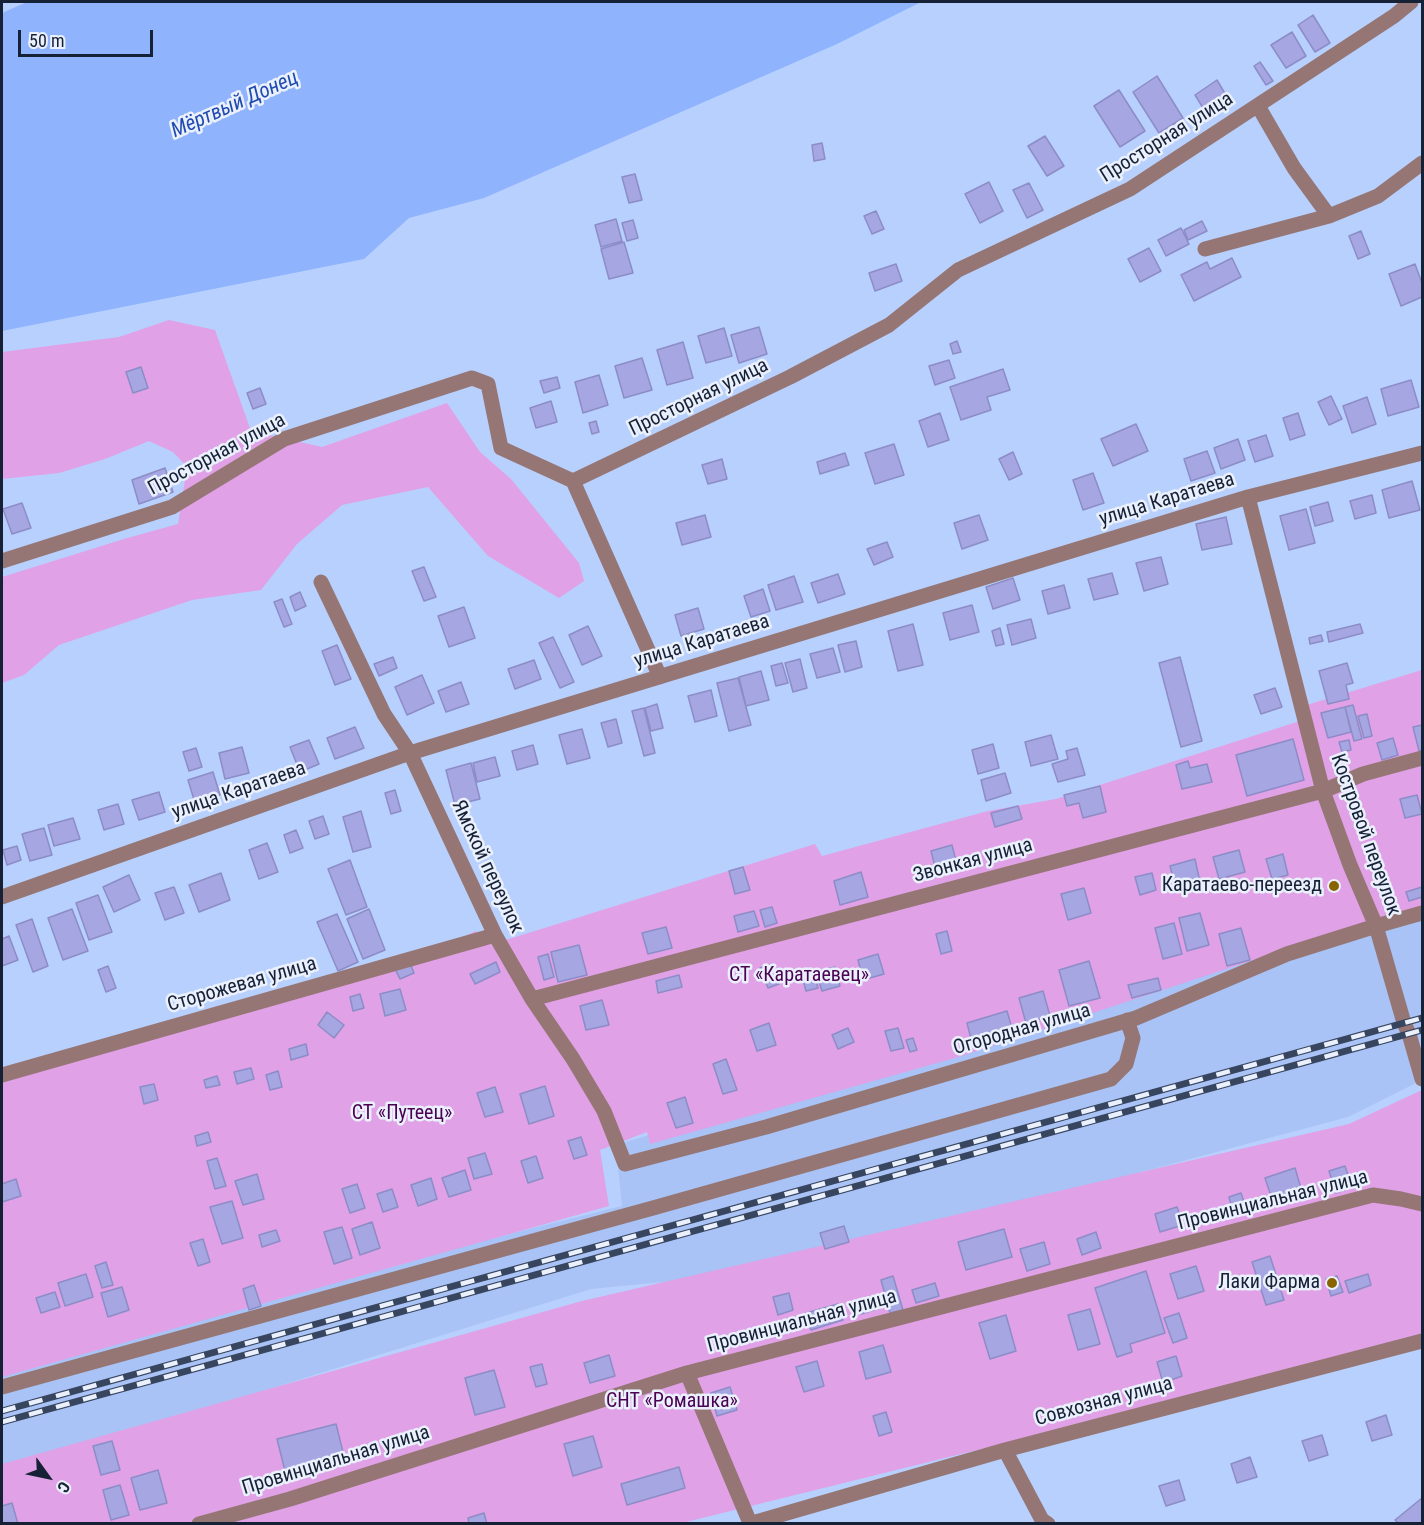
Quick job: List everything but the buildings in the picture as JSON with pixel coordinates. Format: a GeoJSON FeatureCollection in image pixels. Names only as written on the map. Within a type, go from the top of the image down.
{"type":"FeatureCollection","features":[{"type":"Feature","properties":{"kind":"street","name":"Просторная улица"},"geometry":{"type":"LineString","coordinates":[[2,561],[172,507],[284,439],[472,378],[488,384],[501,448],[573,481],[779,382],[889,325],[958,270],[1130,189],[1394,16],[1411,2]]}},
{"type":"Feature","properties":{"kind":"street"},"geometry":{"type":"LineString","coordinates":[[1258,106],[1294,168],[1329,216]]}},
{"type":"Feature","properties":{"kind":"street"},"geometry":{"type":"LineString","coordinates":[[1205,249],[1329,216],[1378,196],[1422,163]]}},
{"type":"Feature","properties":{"kind":"street","name":"улица Каратаева"},"geometry":{"type":"LineString","coordinates":[[2,897],[410,753],[1248,497],[1422,453]]}},
{"type":"Feature","properties":{"kind":"street"},"geometry":{"type":"LineString","coordinates":[[573,481],[660,677]]}},
{"type":"Feature","properties":{"kind":"street","name":"Костровой переулок"},"geometry":{"type":"LineString","coordinates":[[1248,497],[1323,791],[1350,865],[1376,926],[1422,1079]]}},
{"type":"Feature","properties":{"kind":"street","name":"Ямской переулок"},"geometry":{"type":"LineString","coordinates":[[321,582],[384,714],[410,753],[495,935],[532,999],[573,1059],[604,1111],[625,1164]]}},
{"type":"Feature","properties":{"kind":"street","name":"Звонкая улица"},"geometry":{"type":"LineString","coordinates":[[532,999],[1323,791],[1363,774],[1422,758]]}},
{"type":"Feature","properties":{"kind":"street","name":"Огородная улица"},"geometry":{"type":"LineString","coordinates":[[625,1164],[766,1127],[1136,1018],[1287,954],[1422,913]]}},
{"type":"Feature","properties":{"kind":"street","name":"Сторожевая улица"},"geometry":{"type":"LineString","coordinates":[[2,1075],[495,935]]}},
{"type":"Feature","properties":{"kind":"street"},"geometry":{"type":"LineString","coordinates":[[2,1387],[1111,1079],[1126,1064],[1133,1038],[1127,1020]]}},
{"type":"Feature","properties":{"kind":"street","name":"Провинциальная улица"},"geometry":{"type":"LineString","coordinates":[[199,1524],[290,1499],[687,1373],[1373,1195],[1422,1204]]}},
{"type":"Feature","properties":{"kind":"street","name":"Совхозная улица"},"geometry":{"type":"LineString","coordinates":[[749,1523],[801,1516],[1005,1450],[1422,1341]]}},
{"type":"Feature","properties":{"kind":"street"},"geometry":{"type":"LineString","coordinates":[[687,1373],[749,1523]]}},
{"type":"Feature","properties":{"kind":"street"},"geometry":{"type":"LineString","coordinates":[[1005,1450],[1042,1520],[1048,1524]]}},
{"type":"Feature","properties":{"kind":"shaded area"},"geometry":{"type":"Polygon","coordinates":[[[1422,903],[1422,1080],[1348,1117],[766,1272],[591,1289],[2,1474],[2,1373],[412,1258],[622,1206],[616,1145],[1358,920],[1422,903]]]}},
{"type":"Feature","properties":{"kind":"green space"},"geometry":{"type":"Polygon","coordinates":[[[169,320],[215,330],[251,431],[322,447],[447,403],[480,452],[511,479],[579,563],[584,581],[559,598],[488,556],[428,487],[342,505],[297,544],[261,590],[192,600],[59,645],[24,675],[2,683],[2,577],[178,524],[187,467],[173,452],[149,441],[105,459],[59,473],[2,479],[2,352],[119,337],[169,320]]]}},
{"type":"Feature","properties":{"kind":"green space"},"geometry":{"type":"Polygon","coordinates":[[[1422,670],[1422,906],[962,1056],[650,1144],[647,1132],[600,1150],[609,1206],[2,1377],[2,1078],[448,944],[476,931],[481,940],[496,943],[815,844],[822,856],[988,811],[1056,799],[1303,720],[1300,707],[1422,670]]]}},
{"type":"Feature","properties":{"kind":"green space","name":"СНТ «Ромашка»"},"geometry":{"type":"Polygon","coordinates":[[[1422,1090],[1422,1340],[682,1523],[2,1524],[2,1464],[582,1301],[1349,1124],[1422,1090]]]}},
{"type":"Feature","properties":{"kind":"water","name":"Мёртвый Донец"},"geometry":{"type":"Polygon","coordinates":[[[27,2],[921,2],[837,44],[484,198],[409,218],[364,259],[2,331],[2,13],[27,2]]]}},
{"type":"Feature","properties":{"kind":"railway"},"geometry":{"type":"LineString","coordinates":[[2,1411],[1422,1018]]}},
{"type":"Feature","properties":{"kind":"railway"},"geometry":{"type":"LineString","coordinates":[[2,1422],[1422,1030]]}},
{"type":"Feature","properties":{"kind":"place","name":"Каратаево-переезд"},"geometry":{"type":"Point","coordinates":[1334,886]}},
{"type":"Feature","properties":{"kind":"place","name":"Лаки Фарма"},"geometry":{"type":"Point","coordinates":[1332,1283]}},
{"type":"Feature","properties":{"kind":"park label","name":"СТ «Каратаевец»"},"geometry":{"type":"Point","coordinates":[799,976]}},
{"type":"Feature","properties":{"kind":"park label","name":"СТ «Путеец»"},"geometry":{"type":"Point","coordinates":[402,1114]}}]}
